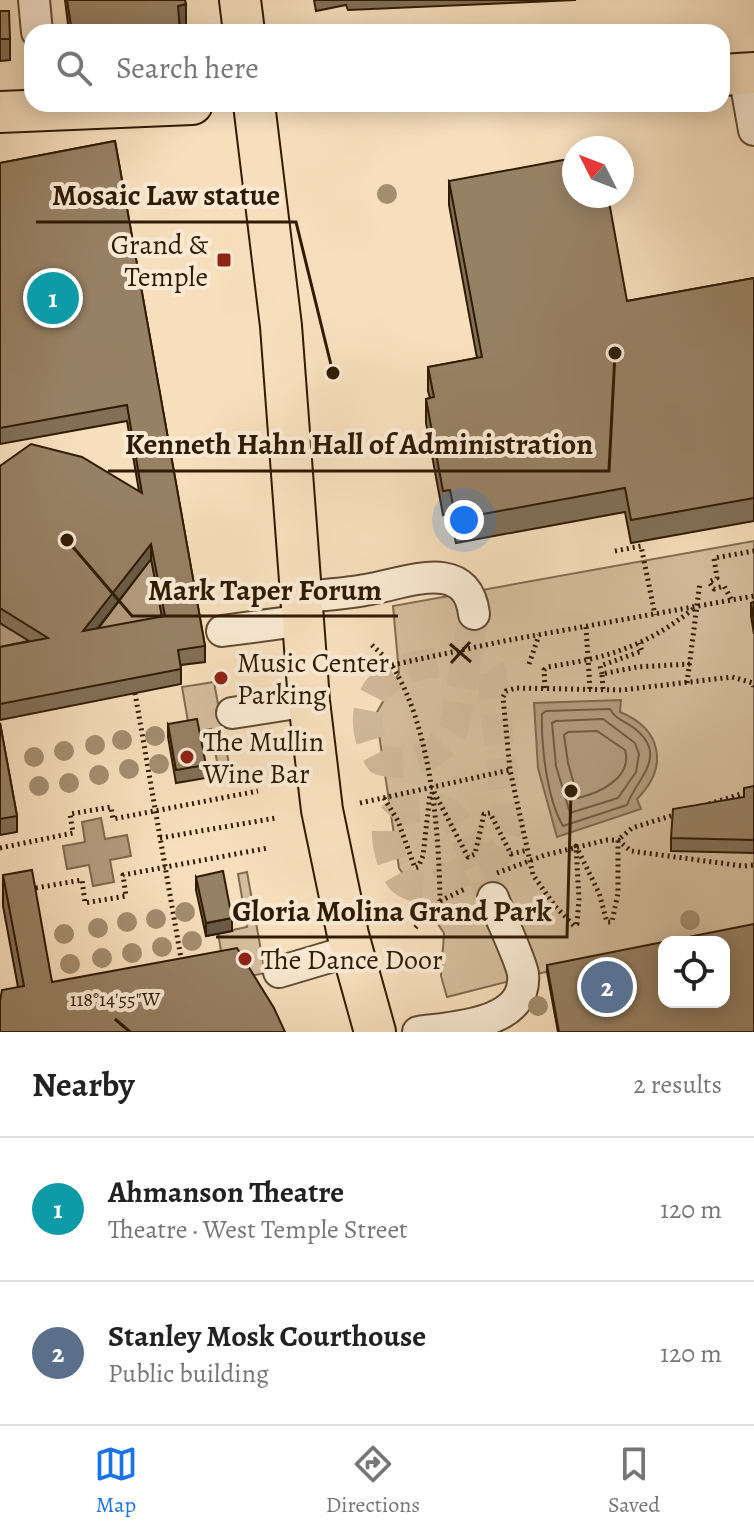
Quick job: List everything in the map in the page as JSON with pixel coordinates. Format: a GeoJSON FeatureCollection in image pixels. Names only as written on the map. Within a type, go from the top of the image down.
{"type":"FeatureCollection","features":[{"type":"Feature","properties":{"kind":"main road"},"geometry":{"type":"LineString","coordinates":[[240,0],[243,24]]}},
{"type":"Feature","properties":{"kind":"main road"},"geometry":{"type":"LineString","coordinates":[[0,112],[24,109]]}},
{"type":"Feature","properties":{"kind":"main road"},"geometry":{"type":"LineString","coordinates":[[255,112],[281,326],[309,701],[327,840],[375,1032]]}},
{"type":"Feature","properties":{"kind":"lane"},"geometry":{"type":"LineString","coordinates":[[34,0],[36,24]]}},
{"type":"Feature","properties":{"kind":"lane"},"geometry":{"type":"LineString","coordinates":[[740,74],[754,130]]}},
{"type":"Feature","properties":{"kind":"lane"},"geometry":{"type":"LineString","coordinates":[[222,631],[365,590],[442,577],[462,586],[473,604],[474,614]]}},
{"type":"Feature","properties":{"kind":"lane"},"geometry":{"type":"LineString","coordinates":[[232,713],[309,701]]}},
{"type":"Feature","properties":{"kind":"lane"},"geometry":{"type":"LineString","coordinates":[[418,1032],[488,1021],[508,1010],[520,995],[523,974],[488,885]]}},
{"type":"Feature","properties":{"kind":"lane"},"geometry":{"type":"LineString","coordinates":[[279,972],[353,950]]}},
{"type":"Feature","properties":{"kind":"path"},"geometry":{"type":"LineString","coordinates":[[615,551],[641,546],[655,615]]}},
{"type":"Feature","properties":{"kind":"path"},"geometry":{"type":"LineString","coordinates":[[731,600],[724,586],[714,589],[709,582],[717,578],[714,558],[754,551]]}},
{"type":"Feature","properties":{"kind":"path"},"geometry":{"type":"LineString","coordinates":[[687,683],[700,582]]}},
{"type":"Feature","properties":{"kind":"path"},"geometry":{"type":"LineString","coordinates":[[392,665],[754,596]]}},
{"type":"Feature","properties":{"kind":"path"},"geometry":{"type":"LineString","coordinates":[[545,688],[544,670],[547,667],[588,661],[639,643],[664,632],[696,606]]}},
{"type":"Feature","properties":{"kind":"path"},"geometry":{"type":"LineString","coordinates":[[586,627],[590,689]]}},
{"type":"Feature","properties":{"kind":"path"},"geometry":{"type":"LineString","coordinates":[[529,664],[539,635]]}},
{"type":"Feature","properties":{"kind":"path"},"geometry":{"type":"LineString","coordinates":[[603,689],[600,666],[642,651],[639,643]]}},
{"type":"Feature","properties":{"kind":"path"},"geometry":{"type":"LineString","coordinates":[[372,645],[392,665],[412,712],[432,788],[439,843],[440,901]]}},
{"type":"Feature","properties":{"kind":"path"},"geometry":{"type":"LineString","coordinates":[[602,674],[637,667],[690,664]]}},
{"type":"Feature","properties":{"kind":"path"},"geometry":{"type":"LineString","coordinates":[[576,846],[579,899],[577,924],[574,926],[533,875],[510,770],[503,697],[506,691],[545,688],[622,690],[732,677],[754,684]]}},
{"type":"Feature","properties":{"kind":"path"},"geometry":{"type":"LineString","coordinates":[[135,693],[183,973]]}},
{"type":"Feature","properties":{"kind":"path"},"geometry":{"type":"LineString","coordinates":[[360,803],[510,770]]}},
{"type":"Feature","properties":{"kind":"path"},"geometry":{"type":"LineString","coordinates":[[384,798],[398,821],[415,868],[423,856],[426,815],[432,788]]}},
{"type":"Feature","properties":{"kind":"path"},"geometry":{"type":"LineString","coordinates":[[432,788],[468,857],[475,854],[484,814],[490,813],[511,854],[528,850]]}},
{"type":"Feature","properties":{"kind":"path"},"geometry":{"type":"LineString","coordinates":[[701,806],[754,790]]}},
{"type":"Feature","properties":{"kind":"path"},"geometry":{"type":"LineString","coordinates":[[0,848],[73,833],[70,814],[111,807],[113,819],[258,791]]}},
{"type":"Feature","properties":{"kind":"path"},"geometry":{"type":"LineString","coordinates":[[414,929],[440,901],[488,885],[529,860],[576,846],[618,840],[632,828],[687,811]]}},
{"type":"Feature","properties":{"kind":"path"},"geometry":{"type":"LineString","coordinates":[[160,838],[276,818]]}},
{"type":"Feature","properties":{"kind":"path"},"geometry":{"type":"LineString","coordinates":[[576,846],[599,893],[607,922],[612,922],[618,893],[618,840]]}},
{"type":"Feature","properties":{"kind":"path"},"geometry":{"type":"LineString","coordinates":[[618,840],[631,851],[754,865]]}},
{"type":"Feature","properties":{"kind":"path"},"geometry":{"type":"LineString","coordinates":[[27,890],[82,880],[85,903],[126,896],[123,875],[268,848]]}},
{"type":"Feature","properties":{"kind":"shaded area"},"geometry":{"type":"Polygon","coordinates":[[[754,541],[754,931],[713,936],[658,936],[658,944],[447,997],[441,976],[444,933],[399,868],[376,714],[399,673],[393,606],[754,541]]]}},
{"type":"Feature","properties":{"kind":"shaded area"},"geometry":{"type":"Polygon","coordinates":[[[214,682],[232,781],[221,783],[211,729],[190,733],[182,687],[214,682]]]}},
{"type":"Feature","properties":{"kind":"shaded area"},"geometry":{"type":"Polygon","coordinates":[[[247,872],[265,973],[226,981],[218,933],[247,927],[238,874],[247,872]]]}},
{"type":"Feature","properties":{"kind":"water"},"geometry":{"type":"Polygon","coordinates":[[[150,550],[165,632],[0,662],[0,623],[11,630],[150,550]]]}},
{"type":"Feature","properties":{"kind":"water"},"geometry":{"type":"Polygon","coordinates":[[[621,700],[620,712],[645,728],[656,750],[654,774],[637,799],[641,809],[557,837],[538,768],[534,703],[621,700]]]}},
{"type":"Feature","properties":{"kind":"water"},"geometry":{"type":"Polygon","coordinates":[[[101,818],[105,839],[127,835],[131,856],[110,860],[114,882],[93,886],[89,865],[67,869],[63,846],[85,842],[82,822],[101,818]]]}},
{"type":"Feature","properties":{"kind":"building"},"geometry":{"type":"Polygon","coordinates":[[[67,0],[185,0],[186,4],[178,6],[179,24],[71,24],[67,0]]]}},
{"type":"Feature","properties":{"kind":"building"},"geometry":{"type":"Polygon","coordinates":[[[0,11],[9,11],[10,39],[0,39],[0,11]]]}},
{"type":"Feature","properties":{"kind":"building"},"geometry":{"type":"Polygon","coordinates":[[[115,141],[205,646],[178,650],[181,669],[0,704],[0,647],[48,638],[0,608],[0,466],[31,444],[82,457],[142,493],[127,405],[0,428],[0,163],[115,141]],[[151,544],[83,631],[165,616],[151,544]]]}},
{"type":"Feature","properties":{"kind":"building"},"geometry":{"type":"Polygon","coordinates":[[[562,160],[562,208],[610,208],[627,301],[754,278],[754,498],[631,520],[625,488],[456,519],[450,490],[443,491],[426,399],[434,397],[428,367],[482,357],[449,181],[562,160]]]}},
{"type":"Feature","properties":{"kind":"building","name":"The Mullin Wine Bar"},"geometry":{"type":"Polygon","coordinates":[[[197,719],[206,765],[176,770],[168,724],[197,719]]]}},
{"type":"Feature","properties":{"kind":"building"},"geometry":{"type":"Polygon","coordinates":[[[0,723],[17,816],[0,819],[0,723]]]}},
{"type":"Feature","properties":{"kind":"building"},"geometry":{"type":"Polygon","coordinates":[[[754,786],[754,840],[671,838],[673,809],[744,797],[744,788],[754,786]]]}},
{"type":"Feature","properties":{"kind":"building"},"geometry":{"type":"Polygon","coordinates":[[[32,870],[52,982],[237,948],[285,1032],[0,1032],[2,990],[24,986],[3,875],[32,870]]]}},
{"type":"Feature","properties":{"kind":"building"},"geometry":{"type":"Polygon","coordinates":[[[223,871],[232,918],[206,923],[196,877],[223,871]]]}},
{"type":"Feature","properties":{"kind":"building"},"geometry":{"type":"Polygon","coordinates":[[[754,924],[754,1032],[559,1032],[547,965],[658,943],[658,1008],[730,1008],[730,936],[693,936],[754,924]]]}},
{"type":"Feature","properties":{"kind":"tunnel"},"geometry":{"type":"LineString","coordinates":[[474,614],[454,728],[440,746],[413,761],[380,760],[369,733],[368,719],[374,695],[382,684],[408,668],[467,655],[471,655],[483,661],[492,673],[508,829],[501,849],[490,860],[426,888],[420,888],[408,884],[399,876],[387,833],[393,816],[406,810],[429,807],[445,811],[460,826],[493,898]]}},
{"type":"Feature","properties":{"kind":"place","name":"Grand & Temple"},"geometry":{"type":"Point","coordinates":[224,260]}},
{"type":"Feature","properties":{"kind":"place","name":"Ahmanson Theatre"},"geometry":{"type":"Point","coordinates":[53,298]}},
{"type":"Feature","properties":{"kind":"place","name":"Kenneth Hahn Hall of Administration"},"geometry":{"type":"Point","coordinates":[615,353]}},
{"type":"Feature","properties":{"kind":"place","name":"Mosaic Law statue"},"geometry":{"type":"Point","coordinates":[333,373]}},
{"type":"Feature","properties":{"kind":"place","name":"Mark Taper Forum"},"geometry":{"type":"Point","coordinates":[67,540]}},
{"type":"Feature","properties":{"kind":"place","name":"Music Center Parking"},"geometry":{"type":"Point","coordinates":[221,678]}},
{"type":"Feature","properties":{"kind":"place","name":"The Mullin Wine Bar"},"geometry":{"type":"Point","coordinates":[187,757]}},
{"type":"Feature","properties":{"kind":"place","name":"Gloria Molina Grand Park"},"geometry":{"type":"Point","coordinates":[571,791]}},
{"type":"Feature","properties":{"kind":"place","name":"The Dance Door"},"geometry":{"type":"Point","coordinates":[245,959]}},
{"type":"Feature","properties":{"kind":"place","name":"Stanley Mosk Courthouse"},"geometry":{"type":"Point","coordinates":[607,987]}}]}
